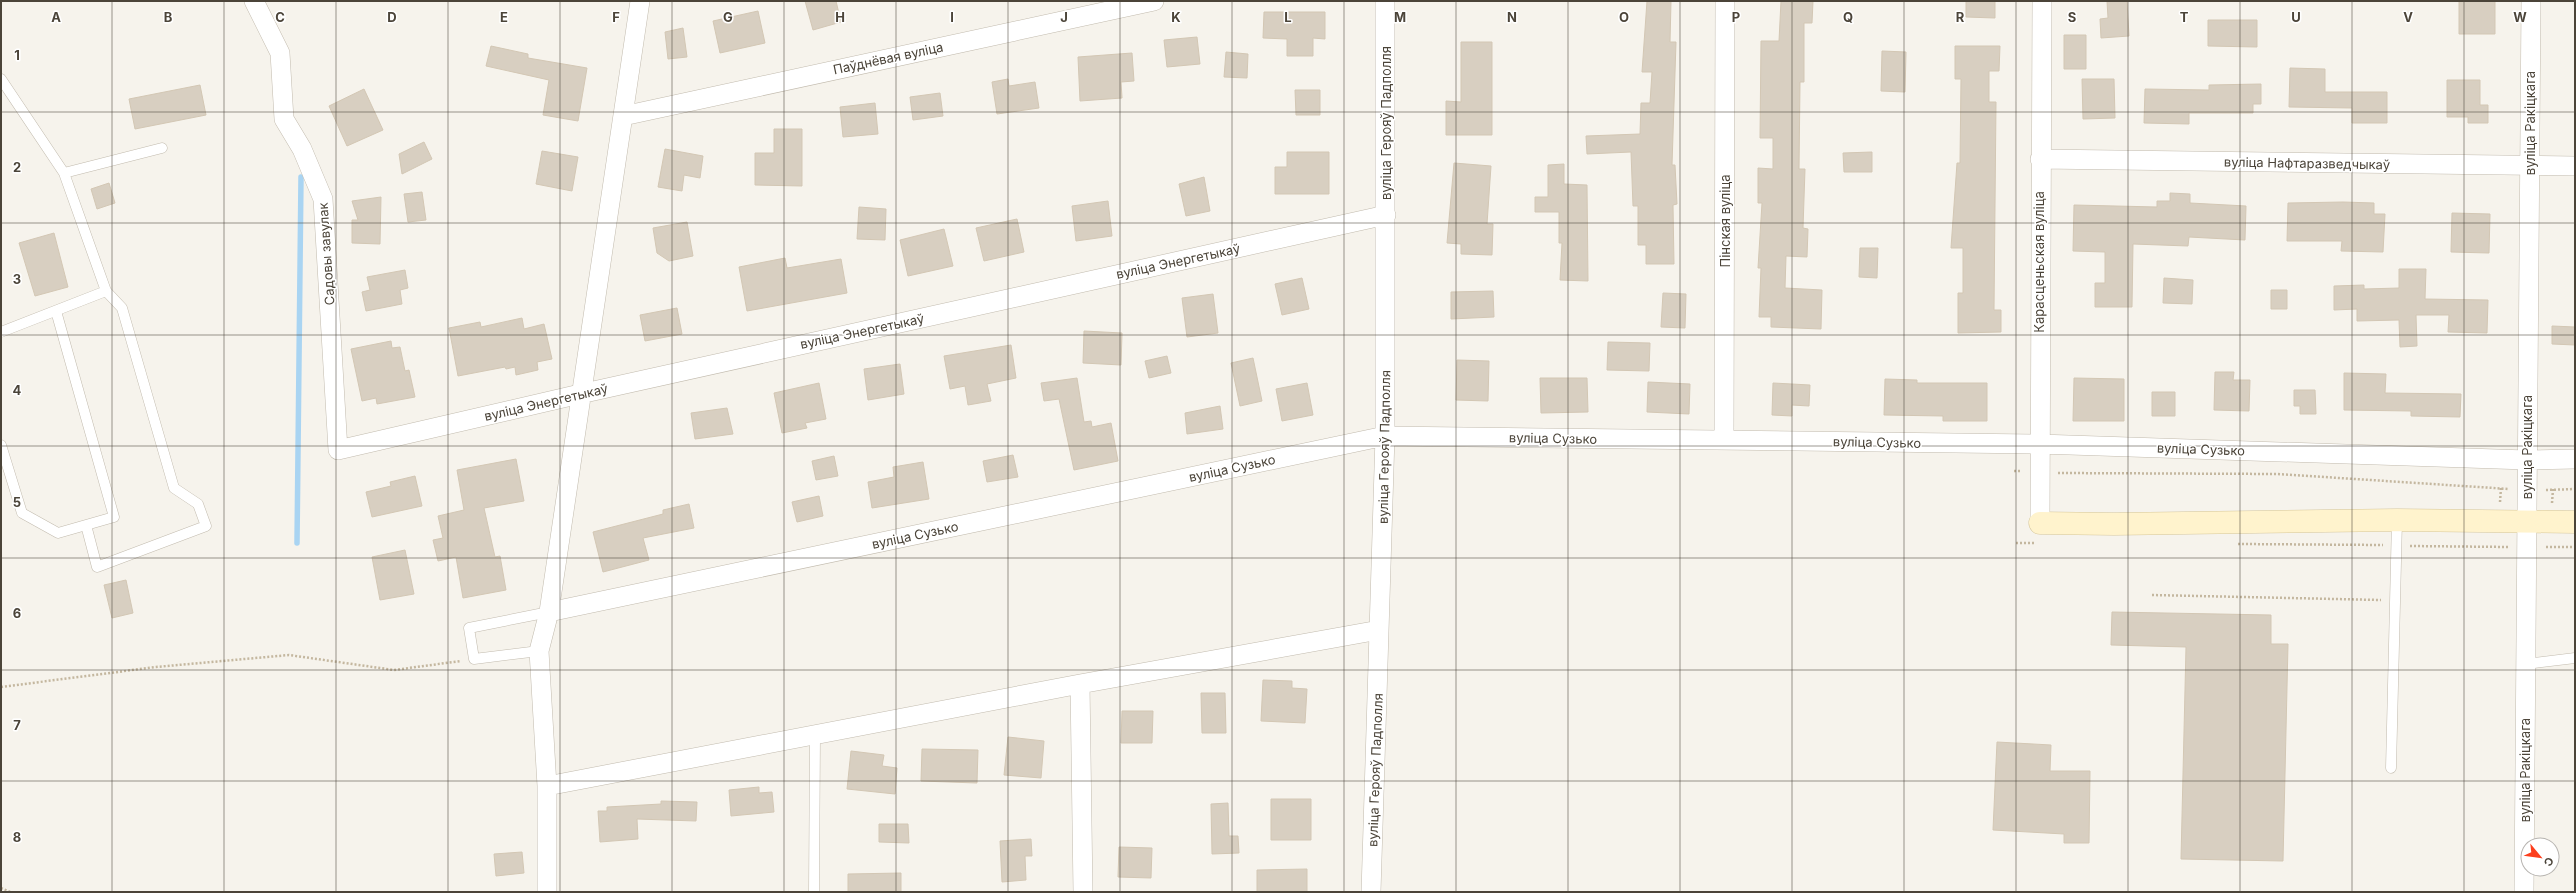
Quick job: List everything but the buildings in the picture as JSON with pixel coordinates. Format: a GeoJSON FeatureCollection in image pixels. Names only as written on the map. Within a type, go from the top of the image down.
{"type":"FeatureCollection","features":[{"type":"Feature","properties":{"kind":"street","name":"Садовы завулак"},"geometry":{"type":"LineString","coordinates":[[254,1],[280,53],[284,119],[302,149],[323,199],[338,450]]}},
{"type":"Feature","properties":{"kind":"street"},"geometry":{"type":"LineString","coordinates":[[547,892],[547,786],[539,651],[549,612],[580,394],[640,1]]}},
{"type":"Feature","properties":{"kind":"street","name":"Паўднёвая вуліца"},"geometry":{"type":"LineString","coordinates":[[623,116],[1154,1]]}},
{"type":"Feature","properties":{"kind":"street","name":"вуліца Герояў Падполля"},"geometry":{"type":"LineString","coordinates":[[1371,892],[1386,436],[1386,1]]}},
{"type":"Feature","properties":{"kind":"street","name":"Пінская вуліца"},"geometry":{"type":"LineString","coordinates":[[1724,1],[1724,440]]}},
{"type":"Feature","properties":{"kind":"street","name":"Карасценьская вуліца"},"geometry":{"type":"LineString","coordinates":[[2039,533],[2038,444],[2042,1]]}},
{"type":"Feature","properties":{"kind":"street","name":"вуліца Ракіцкага"},"geometry":{"type":"LineString","coordinates":[[2524,892],[2531,1]]}},
{"type":"Feature","properties":{"kind":"street","name":"вуліца Нафтаразведчыкаў"},"geometry":{"type":"LineString","coordinates":[[2040,159],[2575,166]]}},
{"type":"Feature","properties":{"kind":"street","name":"вуліца Энергетыкаў"},"geometry":{"type":"LineString","coordinates":[[338,450],[580,394],[1386,215]]}},
{"type":"Feature","properties":{"kind":"street","name":"вуліца Сузько"},"geometry":{"type":"LineString","coordinates":[[549,612],[1386,436],[2038,444],[2527,460],[2575,459]]}},
{"type":"Feature","properties":{"kind":"street"},"geometry":{"type":"LineString","coordinates":[[2039,533],[2114,524],[2397,520],[2527,523],[2575,522]]}},
{"type":"Feature","properties":{"kind":"street"},"geometry":{"type":"LineString","coordinates":[[547,786],[1080,684],[1379,630]]}},
{"type":"Feature","properties":{"kind":"street"},"geometry":{"type":"LineString","coordinates":[[1080,684],[1083,892]]}},
{"type":"Feature","properties":{"kind":"lane"},"geometry":{"type":"LineString","coordinates":[[1,79],[64,173],[106,291],[122,308],[174,488],[198,504],[206,526],[97,567],[86,526]]}},
{"type":"Feature","properties":{"kind":"lane"},"geometry":{"type":"LineString","coordinates":[[64,173],[162,148]]}},
{"type":"Feature","properties":{"kind":"lane"},"geometry":{"type":"LineString","coordinates":[[1,332],[106,291]]}},
{"type":"Feature","properties":{"kind":"lane"},"geometry":{"type":"LineString","coordinates":[[1,445],[22,513],[58,533],[114,518],[56,311]]}},
{"type":"Feature","properties":{"kind":"lane"},"geometry":{"type":"LineString","coordinates":[[2391,768],[2398,545],[2397,520]]}},
{"type":"Feature","properties":{"kind":"lane"},"geometry":{"type":"LineString","coordinates":[[539,651],[474,659],[468,628],[549,612]]}},
{"type":"Feature","properties":{"kind":"lane"},"geometry":{"type":"LineString","coordinates":[[2526,664],[2575,658]]}},
{"type":"Feature","properties":{"kind":"lane"},"geometry":{"type":"LineString","coordinates":[[814,735],[814,892]]}},
{"type":"Feature","properties":{"kind":"path"},"geometry":{"type":"LineString","coordinates":[[2014,471],[2278,474],[2527,490],[2575,489]]}},
{"type":"Feature","properties":{"kind":"path"},"geometry":{"type":"LineString","coordinates":[[2016,543],[2039,533]]}},
{"type":"Feature","properties":{"kind":"path"},"geometry":{"type":"LineString","coordinates":[[2233,544],[2575,547]]}},
{"type":"Feature","properties":{"kind":"path"},"geometry":{"type":"LineString","coordinates":[[2152,595],[2396,600]]}},
{"type":"Feature","properties":{"kind":"path"},"geometry":{"type":"LineString","coordinates":[[1,687],[156,667],[289,655],[394,670],[474,659]]}},
{"type":"Feature","properties":{"kind":"path"},"geometry":{"type":"LineString","coordinates":[[1,888],[10,892]]}},
{"type":"Feature","properties":{"kind":"waterway"},"geometry":{"type":"LineString","coordinates":[[297,543],[301,177]]}}]}
